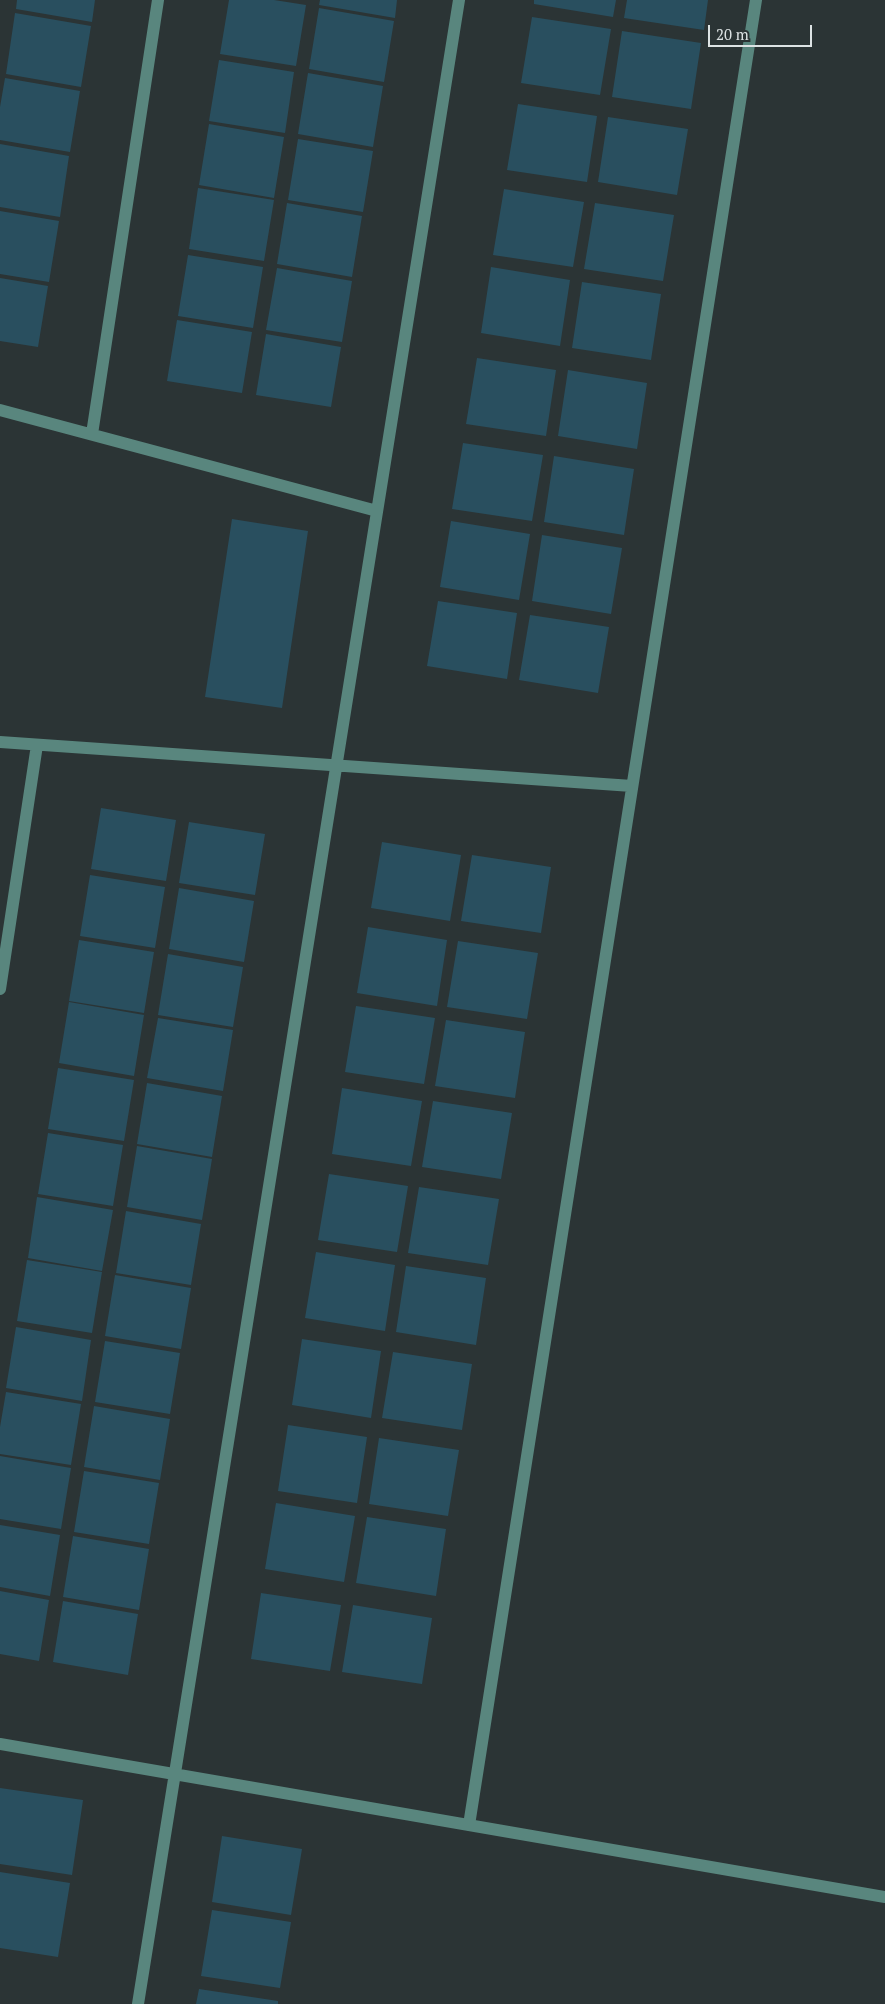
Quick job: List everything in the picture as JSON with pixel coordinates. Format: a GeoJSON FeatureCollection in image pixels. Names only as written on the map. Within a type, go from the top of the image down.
{"type":"FeatureCollection","features":[{"type":"Feature","properties":{"kind":"street"},"geometry":{"type":"LineString","coordinates":[[92,434],[158,0]]}},
{"type":"Feature","properties":{"kind":"street"},"geometry":{"type":"LineString","coordinates":[[138,2004],[459,0]]}},
{"type":"Feature","properties":{"kind":"street"},"geometry":{"type":"LineString","coordinates":[[469,1825],[756,0]]}},
{"type":"Feature","properties":{"kind":"street"},"geometry":{"type":"LineString","coordinates":[[0,410],[377,511]]}},
{"type":"Feature","properties":{"kind":"street"},"geometry":{"type":"LineString","coordinates":[[0,742],[632,786]]}},
{"type":"Feature","properties":{"kind":"street"},"geometry":{"type":"LineString","coordinates":[[0,989],[37,745]]}},
{"type":"Feature","properties":{"kind":"street"},"geometry":{"type":"LineString","coordinates":[[0,1744],[885,1897]]}},
{"type":"Feature","properties":{"kind":"building"},"geometry":{"type":"Polygon","coordinates":[[[17,0],[95,0],[92,22],[16,9],[17,0]]]}},
{"type":"Feature","properties":{"kind":"building"},"geometry":{"type":"Polygon","coordinates":[[[229,0],[274,0],[306,5],[296,66],[220,54],[229,0]]]}},
{"type":"Feature","properties":{"kind":"building"},"geometry":{"type":"Polygon","coordinates":[[[320,0],[397,0],[395,18],[319,5],[320,0]]]}},
{"type":"Feature","properties":{"kind":"building"},"geometry":{"type":"Polygon","coordinates":[[[534,0],[616,0],[613,17],[534,4],[534,0]]]}},
{"type":"Feature","properties":{"kind":"building"},"geometry":{"type":"Polygon","coordinates":[[[627,0],[708,0],[704,30],[624,18],[627,0]]]}},
{"type":"Feature","properties":{"kind":"building"},"geometry":{"type":"Polygon","coordinates":[[[319,8],[394,21],[384,82],[309,69],[319,8]]]}},
{"type":"Feature","properties":{"kind":"building"},"geometry":{"type":"Polygon","coordinates":[[[15,13],[91,26],[81,87],[6,74],[15,13]]]}},
{"type":"Feature","properties":{"kind":"building"},"geometry":{"type":"Polygon","coordinates":[[[532,17],[611,29],[600,95],[521,83],[532,17]]]}},
{"type":"Feature","properties":{"kind":"building"},"geometry":{"type":"Polygon","coordinates":[[[622,31],[701,43],[691,109],[612,97],[622,31]]]}},
{"type":"Feature","properties":{"kind":"building"},"geometry":{"type":"Polygon","coordinates":[[[219,60],[294,72],[285,133],[209,121],[219,60]]]}},
{"type":"Feature","properties":{"kind":"building"},"geometry":{"type":"Polygon","coordinates":[[[308,73],[383,86],[373,147],[298,134],[308,73]]]}},
{"type":"Feature","properties":{"kind":"building"},"geometry":{"type":"Polygon","coordinates":[[[5,78],[80,91],[70,152],[0,140],[0,107],[5,78]]]}},
{"type":"Feature","properties":{"kind":"building"},"geometry":{"type":"Polygon","coordinates":[[[518,104],[597,116],[587,182],[507,170],[518,104]]]}},
{"type":"Feature","properties":{"kind":"building"},"geometry":{"type":"Polygon","coordinates":[[[608,117],[688,129],[677,195],[598,182],[608,117]]]}},
{"type":"Feature","properties":{"kind":"building"},"geometry":{"type":"Polygon","coordinates":[[[209,124],[284,137],[274,198],[199,185],[209,124]]]}},
{"type":"Feature","properties":{"kind":"building"},"geometry":{"type":"Polygon","coordinates":[[[298,139],[373,151],[363,212],[288,200],[298,139]]]}},
{"type":"Feature","properties":{"kind":"building"},"geometry":{"type":"Polygon","coordinates":[[[0,144],[69,156],[60,217],[0,207],[0,144]]]}},
{"type":"Feature","properties":{"kind":"building"},"geometry":{"type":"Polygon","coordinates":[[[198,188],[274,200],[264,261],[189,249],[198,188]]]}},
{"type":"Feature","properties":{"kind":"building"},"geometry":{"type":"Polygon","coordinates":[[[504,189],[584,202],[573,267],[493,255],[504,189]]]}},
{"type":"Feature","properties":{"kind":"building"},"geometry":{"type":"Polygon","coordinates":[[[287,203],[362,216],[352,277],[277,264],[287,203]]]}},
{"type":"Feature","properties":{"kind":"building"},"geometry":{"type":"Polygon","coordinates":[[[595,203],[674,215],[663,281],[584,269],[595,203]]]}},
{"type":"Feature","properties":{"kind":"building"},"geometry":{"type":"Polygon","coordinates":[[[0,211],[59,221],[49,282],[0,274],[0,211]]]}},
{"type":"Feature","properties":{"kind":"building"},"geometry":{"type":"Polygon","coordinates":[[[188,255],[263,267],[253,328],[178,316],[188,255]]]}},
{"type":"Feature","properties":{"kind":"building"},"geometry":{"type":"Polygon","coordinates":[[[491,267],[570,280],[560,346],[481,333],[491,267]]]}},
{"type":"Feature","properties":{"kind":"building"},"geometry":{"type":"Polygon","coordinates":[[[277,268],[352,281],[342,342],[266,330],[277,268]]]}},
{"type":"Feature","properties":{"kind":"building"},"geometry":{"type":"Polygon","coordinates":[[[0,278],[48,286],[38,347],[0,341],[0,278]]]}},
{"type":"Feature","properties":{"kind":"building"},"geometry":{"type":"Polygon","coordinates":[[[582,282],[661,294],[651,360],[572,348],[582,282]]]}},
{"type":"Feature","properties":{"kind":"building"},"geometry":{"type":"Polygon","coordinates":[[[177,320],[252,332],[242,393],[167,381],[177,320]]]}},
{"type":"Feature","properties":{"kind":"building"},"geometry":{"type":"Polygon","coordinates":[[[266,334],[341,347],[331,407],[256,395],[266,334]]]}},
{"type":"Feature","properties":{"kind":"building"},"geometry":{"type":"Polygon","coordinates":[[[477,358],[556,370],[546,436],[466,424],[477,358]]]}},
{"type":"Feature","properties":{"kind":"building"},"geometry":{"type":"Polygon","coordinates":[[[568,370],[647,383],[637,449],[558,436],[568,370]]]}},
{"type":"Feature","properties":{"kind":"building"},"geometry":{"type":"Polygon","coordinates":[[[463,443],[543,455],[532,521],[452,509],[463,443]]]}},
{"type":"Feature","properties":{"kind":"building"},"geometry":{"type":"Polygon","coordinates":[[[554,456],[634,469],[624,535],[544,522],[554,456]]]}},
{"type":"Feature","properties":{"kind":"building"},"geometry":{"type":"Polygon","coordinates":[[[232,519],[308,531],[282,708],[205,697],[232,519]]]}},
{"type":"Feature","properties":{"kind":"building"},"geometry":{"type":"Polygon","coordinates":[[[451,521],[530,534],[519,600],[440,587],[451,521]]]}},
{"type":"Feature","properties":{"kind":"building"},"geometry":{"type":"Polygon","coordinates":[[[542,535],[622,548],[611,614],[532,601],[542,535]]]}},
{"type":"Feature","properties":{"kind":"building"},"geometry":{"type":"Polygon","coordinates":[[[438,601],[517,613],[507,679],[427,666],[438,601]]]}},
{"type":"Feature","properties":{"kind":"building"},"geometry":{"type":"Polygon","coordinates":[[[530,615],[609,627],[598,693],[519,680],[530,615]]]}},
{"type":"Feature","properties":{"kind":"building"},"geometry":{"type":"Polygon","coordinates":[[[101,808],[176,820],[166,881],[91,869],[101,808]]]}},
{"type":"Feature","properties":{"kind":"building"},"geometry":{"type":"Polygon","coordinates":[[[189,822],[265,834],[255,895],[179,883],[189,822]]]}},
{"type":"Feature","properties":{"kind":"building"},"geometry":{"type":"Polygon","coordinates":[[[382,842],[461,855],[450,921],[371,908],[382,842]]]}},
{"type":"Feature","properties":{"kind":"building"},"geometry":{"type":"Polygon","coordinates":[[[472,855],[551,867],[541,933],[461,921],[472,855]]]}},
{"type":"Feature","properties":{"kind":"building"},"geometry":{"type":"Polygon","coordinates":[[[90,875],[165,887],[155,948],[80,936],[90,875]]]}},
{"type":"Feature","properties":{"kind":"building"},"geometry":{"type":"Polygon","coordinates":[[[179,888],[254,901],[244,962],[169,949],[179,888]]]}},
{"type":"Feature","properties":{"kind":"building"},"geometry":{"type":"Polygon","coordinates":[[[368,927],[447,940],[437,1006],[357,993],[368,927]]]}},
{"type":"Feature","properties":{"kind":"building"},"geometry":{"type":"Polygon","coordinates":[[[79,940],[154,952],[144,1013],[69,1001],[79,940]]]}},
{"type":"Feature","properties":{"kind":"building"},"geometry":{"type":"Polygon","coordinates":[[[458,941],[538,953],[527,1019],[447,1007],[458,941]]]}},
{"type":"Feature","properties":{"kind":"building"},"geometry":{"type":"Polygon","coordinates":[[[168,954],[243,967],[233,1027],[158,1015],[168,954]]]}},
{"type":"Feature","properties":{"kind":"building"},"geometry":{"type":"Polygon","coordinates":[[[69,1002],[144,1015],[134,1076],[59,1063],[69,1002]]]}},
{"type":"Feature","properties":{"kind":"building"},"geometry":{"type":"Polygon","coordinates":[[[356,1006],[435,1018],[424,1084],[345,1072],[356,1006]]]}},
{"type":"Feature","properties":{"kind":"building"},"geometry":{"type":"Polygon","coordinates":[[[158,1018],[233,1030],[223,1091],[147,1078],[158,1018]]]}},
{"type":"Feature","properties":{"kind":"building"},"geometry":{"type":"Polygon","coordinates":[[[446,1020],[525,1032],[515,1098],[435,1086],[446,1020]]]}},
{"type":"Feature","properties":{"kind":"building"},"geometry":{"type":"Polygon","coordinates":[[[58,1068],[134,1080],[124,1141],[48,1129],[58,1068]]]}},
{"type":"Feature","properties":{"kind":"building"},"geometry":{"type":"Polygon","coordinates":[[[147,1083],[222,1096],[212,1157],[137,1144],[147,1083]]]}},
{"type":"Feature","properties":{"kind":"building"},"geometry":{"type":"Polygon","coordinates":[[[342,1088],[422,1101],[411,1166],[332,1154],[342,1088]]]}},
{"type":"Feature","properties":{"kind":"building"},"geometry":{"type":"Polygon","coordinates":[[[433,1101],[512,1113],[501,1179],[422,1167],[433,1101]]]}},
{"type":"Feature","properties":{"kind":"building"},"geometry":{"type":"Polygon","coordinates":[[[48,1133],[123,1145],[113,1206],[38,1194],[48,1133]]]}},
{"type":"Feature","properties":{"kind":"building"},"geometry":{"type":"Polygon","coordinates":[[[137,1146],[212,1159],[202,1220],[127,1207],[137,1146]]]}},
{"type":"Feature","properties":{"kind":"building"},"geometry":{"type":"Polygon","coordinates":[[[329,1174],[408,1186],[397,1252],[318,1240],[329,1174]]]}},
{"type":"Feature","properties":{"kind":"building"},"geometry":{"type":"Polygon","coordinates":[[[419,1187],[499,1199],[488,1265],[408,1253],[419,1187]]]}},
{"type":"Feature","properties":{"kind":"building"},"geometry":{"type":"Polygon","coordinates":[[[37,1197],[113,1210],[102,1271],[28,1258],[37,1197]]]}},
{"type":"Feature","properties":{"kind":"building"},"geometry":{"type":"Polygon","coordinates":[[[126,1211],[201,1224],[191,1285],[116,1273],[126,1211]]]}},
{"type":"Feature","properties":{"kind":"building"},"geometry":{"type":"Polygon","coordinates":[[[316,1252],[395,1265],[385,1331],[305,1318],[316,1252]]]}},
{"type":"Feature","properties":{"kind":"building"},"geometry":{"type":"Polygon","coordinates":[[[27,1260],[102,1272],[92,1333],[17,1321],[27,1260]]]}},
{"type":"Feature","properties":{"kind":"building"},"geometry":{"type":"Polygon","coordinates":[[[406,1266],[486,1278],[476,1345],[396,1332],[406,1266]]]}},
{"type":"Feature","properties":{"kind":"building"},"geometry":{"type":"Polygon","coordinates":[[[115,1275],[191,1288],[181,1349],[105,1336],[115,1275]]]}},
{"type":"Feature","properties":{"kind":"building"},"geometry":{"type":"Polygon","coordinates":[[[16,1327],[91,1340],[82,1401],[6,1388],[16,1327]]]}},
{"type":"Feature","properties":{"kind":"building"},"geometry":{"type":"Polygon","coordinates":[[[302,1339],[381,1351],[371,1418],[292,1405],[302,1339]]]}},
{"type":"Feature","properties":{"kind":"building"},"geometry":{"type":"Polygon","coordinates":[[[105,1341],[180,1353],[170,1414],[95,1402],[105,1341]]]}},
{"type":"Feature","properties":{"kind":"building"},"geometry":{"type":"Polygon","coordinates":[[[393,1352],[472,1364],[462,1430],[382,1418],[393,1352]]]}},
{"type":"Feature","properties":{"kind":"building"},"geometry":{"type":"Polygon","coordinates":[[[6,1392],[81,1404],[71,1465],[0,1454],[0,1427],[6,1392]]]}},
{"type":"Feature","properties":{"kind":"building"},"geometry":{"type":"Polygon","coordinates":[[[94,1406],[170,1419],[160,1480],[84,1467],[94,1406]]]}},
{"type":"Feature","properties":{"kind":"building"},"geometry":{"type":"Polygon","coordinates":[[[288,1425],[367,1437],[357,1503],[278,1491],[288,1425]]]}},
{"type":"Feature","properties":{"kind":"building"},"geometry":{"type":"Polygon","coordinates":[[[379,1438],[459,1450],[448,1516],[369,1504],[379,1438]]]}},
{"type":"Feature","properties":{"kind":"building"},"geometry":{"type":"Polygon","coordinates":[[[0,1456],[71,1468],[61,1529],[0,1519],[0,1456]]]}},
{"type":"Feature","properties":{"kind":"building"},"geometry":{"type":"Polygon","coordinates":[[[84,1471],[159,1483],[149,1544],[74,1532],[84,1471]]]}},
{"type":"Feature","properties":{"kind":"building"},"geometry":{"type":"Polygon","coordinates":[[[276,1503],[355,1516],[344,1582],[265,1569],[276,1503]]]}},
{"type":"Feature","properties":{"kind":"building"},"geometry":{"type":"Polygon","coordinates":[[[367,1517],[446,1529],[436,1596],[356,1583],[367,1517]]]}},
{"type":"Feature","properties":{"kind":"building"},"geometry":{"type":"Polygon","coordinates":[[[0,1525],[60,1535],[50,1596],[0,1587],[0,1525]]]}},
{"type":"Feature","properties":{"kind":"building"},"geometry":{"type":"Polygon","coordinates":[[[73,1536],[149,1549],[139,1610],[63,1597],[73,1536]]]}},
{"type":"Feature","properties":{"kind":"building"},"geometry":{"type":"Polygon","coordinates":[[[0,1591],[49,1600],[39,1661],[0,1654],[0,1591]]]}},
{"type":"Feature","properties":{"kind":"building"},"geometry":{"type":"Polygon","coordinates":[[[261,1593],[341,1605],[330,1671],[251,1659],[261,1593]]]}},
{"type":"Feature","properties":{"kind":"building"},"geometry":{"type":"Polygon","coordinates":[[[63,1601],[138,1614],[128,1675],[53,1662],[63,1601]]]}},
{"type":"Feature","properties":{"kind":"building"},"geometry":{"type":"Polygon","coordinates":[[[353,1605],[432,1618],[422,1684],[342,1672],[353,1605]]]}},
{"type":"Feature","properties":{"kind":"building"},"geometry":{"type":"Polygon","coordinates":[[[0,1788],[83,1800],[72,1875],[0,1864],[0,1788]]]}},
{"type":"Feature","properties":{"kind":"building"},"geometry":{"type":"Polygon","coordinates":[[[222,1836],[302,1849],[291,1915],[212,1902],[222,1836]]]}},
{"type":"Feature","properties":{"kind":"building"},"geometry":{"type":"Polygon","coordinates":[[[0,1872],[70,1883],[58,1957],[0,1948],[0,1872]]]}},
{"type":"Feature","properties":{"kind":"building"},"geometry":{"type":"Polygon","coordinates":[[[212,1910],[291,1922],[280,1988],[201,1976],[212,1910]]]}},
{"type":"Feature","properties":{"kind":"building"},"geometry":{"type":"Polygon","coordinates":[[[199,1989],[278,2001],[278,2004],[196,2004],[199,1989]]]}}]}
